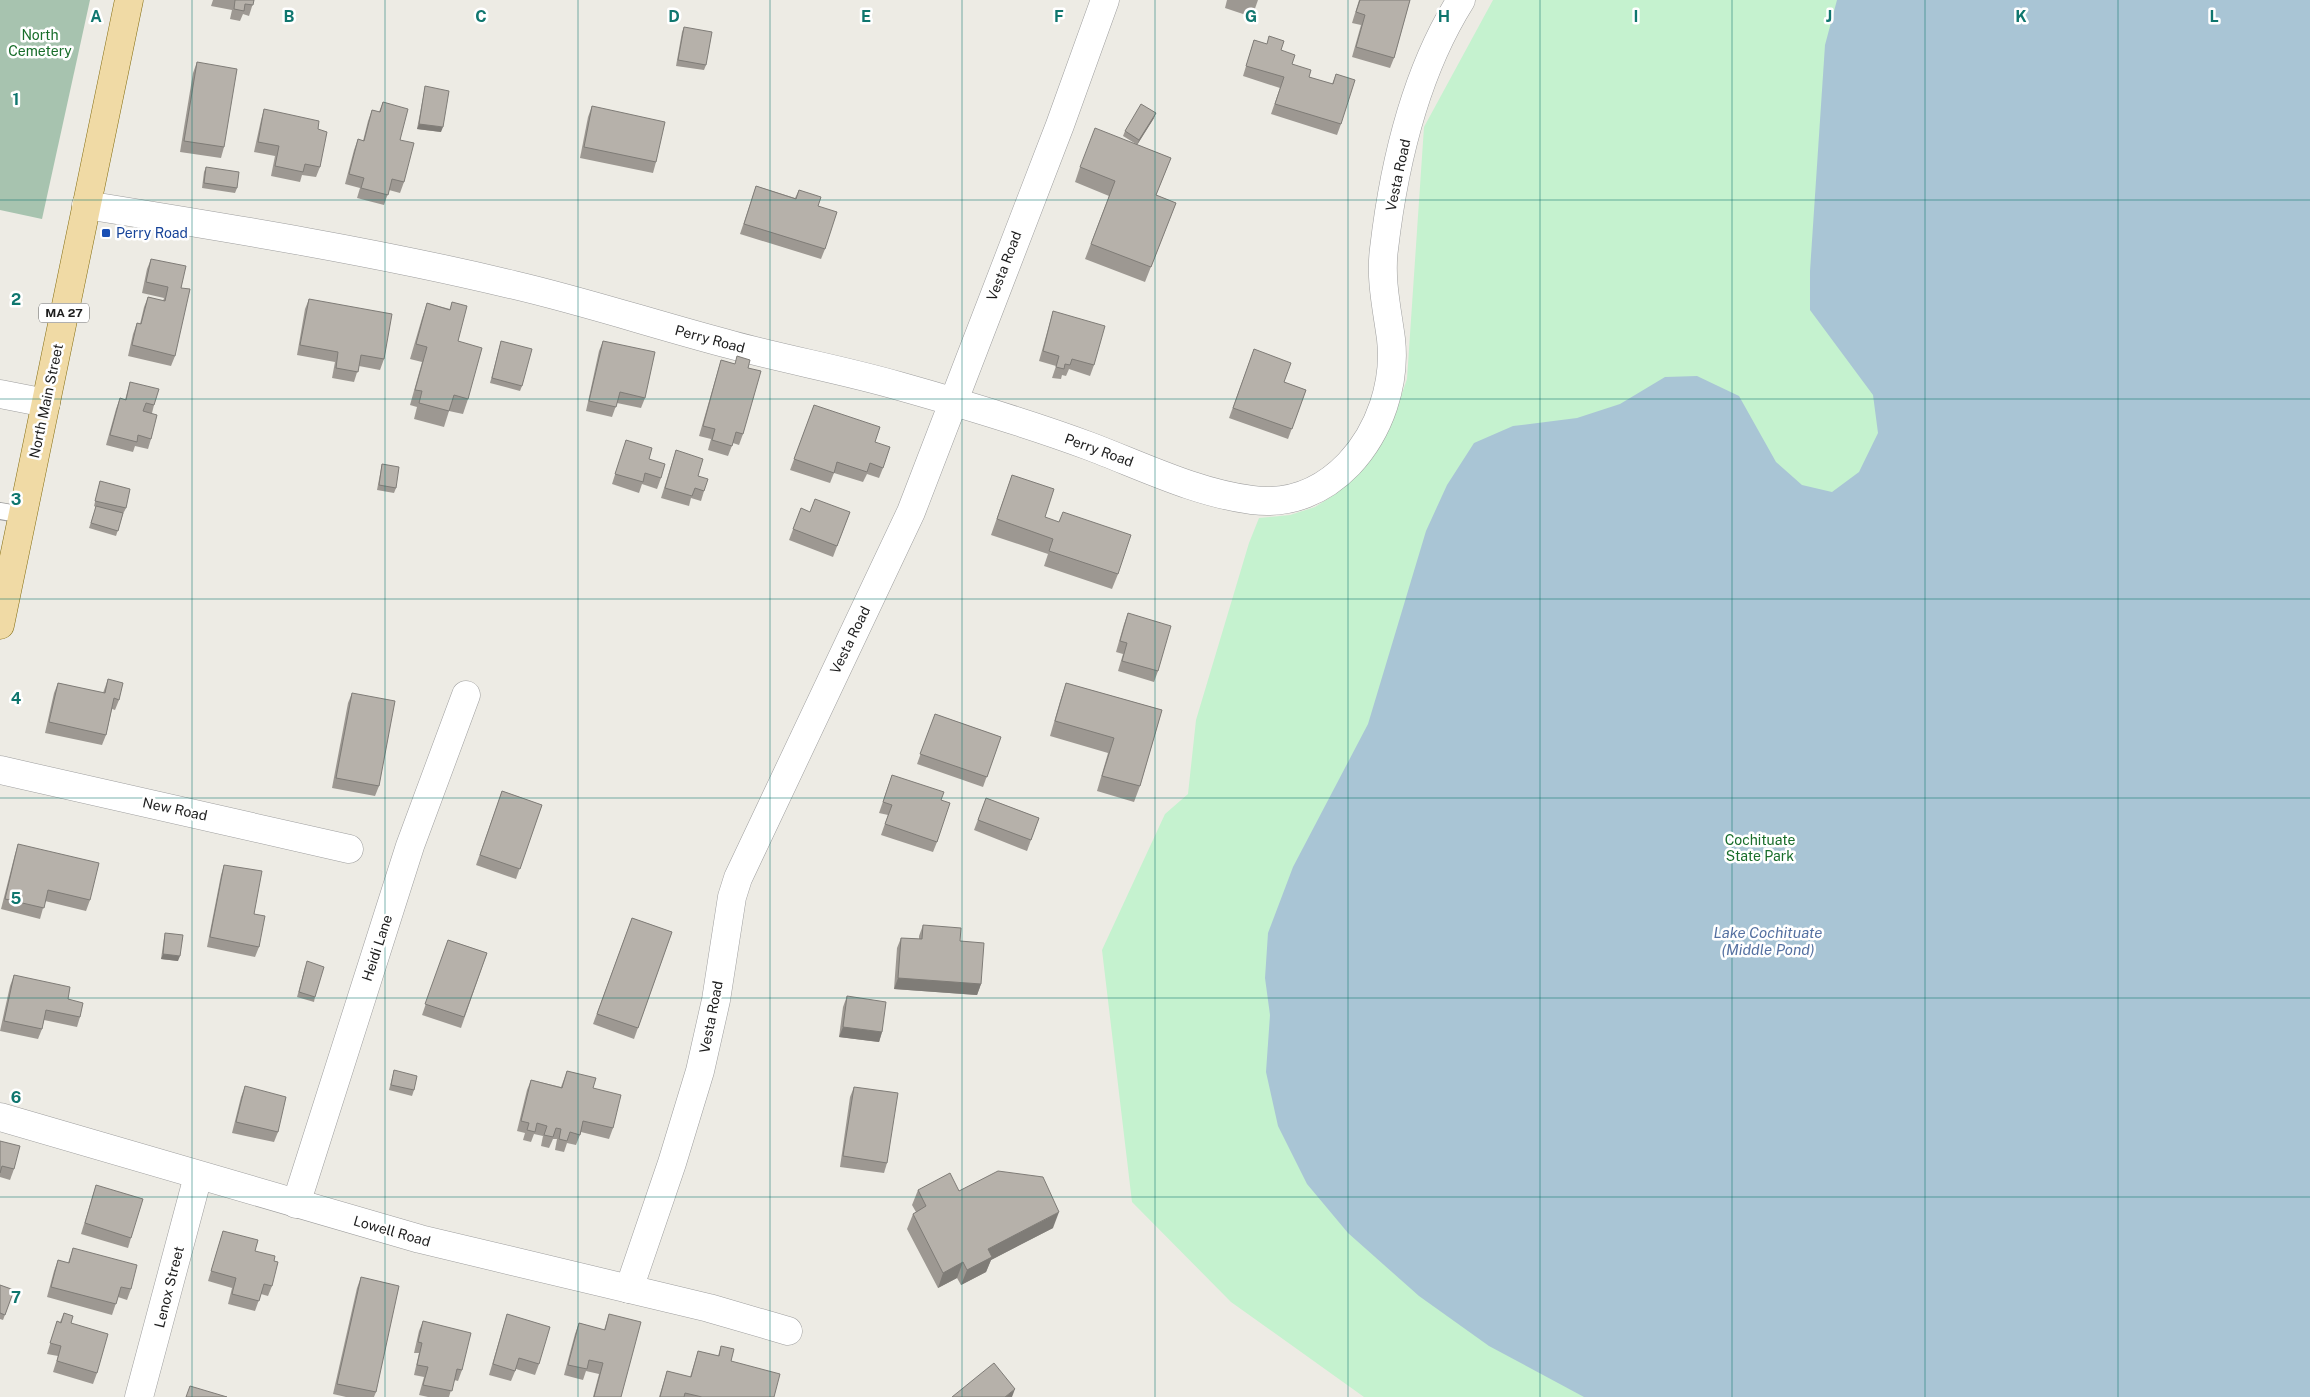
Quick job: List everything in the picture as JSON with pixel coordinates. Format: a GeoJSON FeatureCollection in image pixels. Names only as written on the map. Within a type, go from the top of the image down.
{"type":"FeatureCollection","features":[{"type":"Feature","properties":{"kind":"main road","name":"North Main Street"},"geometry":{"type":"LineString","coordinates":[[0,625],[11,513],[46,403],[129,0]]}},
{"type":"Feature","properties":{"kind":"street","name":"Vesta Road"},"geometry":{"type":"LineString","coordinates":[[629,1289],[672,1163],[700,1071],[716,1000],[732,897],[738,878],[892,553],[921,486],[1060,125],[1105,0]]}},
{"type":"Feature","properties":{"kind":"street","name":"Vesta Road"},"geometry":{"type":"LineString","coordinates":[[1322,487],[1348,466],[1370,437],[1385,399],[1393,359],[1383,288],[1383,253],[1395,180],[1411,114],[1426,71],[1437,43],[1461,0]]}},
{"type":"Feature","properties":{"kind":"street","name":"Perry Road"},"geometry":{"type":"LineString","coordinates":[[86,205],[317,243],[517,285],[731,345],[892,384],[953,401],[1082,443],[1220,494],[1258,501],[1275,501],[1292,499],[1322,487]]}},
{"type":"Feature","properties":{"kind":"street"},"geometry":{"type":"LineString","coordinates":[[0,394],[46,403]]}},
{"type":"Feature","properties":{"kind":"street","name":"Heidi Lane"},"geometry":{"type":"LineString","coordinates":[[296,1204],[410,846],[466,695]]}},
{"type":"Feature","properties":{"kind":"street","name":"New Road"},"geometry":{"type":"LineString","coordinates":[[0,770],[349,848]]}},
{"type":"Feature","properties":{"kind":"street","name":"Lowell Road"},"geometry":{"type":"LineString","coordinates":[[0,1117],[420,1239],[746,1318],[788,1331]]}},
{"type":"Feature","properties":{"kind":"street","name":"Lenox Street"},"geometry":{"type":"LineString","coordinates":[[139,1397],[198,1176]]}},
{"type":"Feature","properties":{"kind":"green space","name":"North Cemetery"},"geometry":{"type":"Polygon","coordinates":[[[0,0],[90,0],[42,219],[0,210],[0,0]]]}},
{"type":"Feature","properties":{"kind":"green space","name":"Lake Cochituate (Middle Pond)"},"geometry":{"type":"Polygon","coordinates":[[[1493,0],[2310,0],[2310,1397],[1364,1397],[1231,1302],[1132,1202],[1102,950],[1165,814],[1188,794],[1196,720],[1249,543],[1259,518],[1290,515],[1315,507],[1334,495],[1369,462],[1392,422],[1407,379],[1424,127],[1493,0]]]}},
{"type":"Feature","properties":{"kind":"water","name":"Lake Cochituate (Middle Pond)"},"geometry":{"type":"Polygon","coordinates":[[[1837,0],[2310,0],[2310,1397],[1584,1397],[1489,1346],[1419,1296],[1348,1233],[1307,1184],[1278,1126],[1266,1072],[1270,1015],[1265,978],[1268,933],[1293,867],[1368,724],[1426,531],[1447,485],[1474,443],[1513,426],[1577,418],[1620,404],[1665,377],[1697,376],[1739,396],[1776,462],[1802,485],[1832,492],[1859,472],[1878,433],[1873,395],[1810,310],[1810,271],[1825,45],[1837,0]]]}},
{"type":"Feature","properties":{"kind":"building"},"geometry":{"type":"Polygon","coordinates":[[[235,0],[254,0],[253,5],[245,4],[244,11],[234,9],[235,0]]]}},
{"type":"Feature","properties":{"kind":"building"},"geometry":{"type":"Polygon","coordinates":[[[1360,0],[1410,0],[1394,58],[1356,47],[1365,15],[1356,12],[1360,0]]]}},
{"type":"Feature","properties":{"kind":"building"},"geometry":{"type":"Polygon","coordinates":[[[684,27],[712,32],[706,65],[678,60],[684,27]]]}},
{"type":"Feature","properties":{"kind":"building"},"geometry":{"type":"Polygon","coordinates":[[[1269,36],[1284,41],[1281,50],[1295,55],[1292,64],[1311,70],[1309,77],[1333,84],[1336,74],[1355,80],[1341,124],[1275,104],[1284,77],[1246,66],[1254,40],[1267,44],[1269,36]]]}},
{"type":"Feature","properties":{"kind":"building"},"geometry":{"type":"Polygon","coordinates":[[[197,62],[237,69],[224,147],[184,141],[197,62]]]}},
{"type":"Feature","properties":{"kind":"building"},"geometry":{"type":"Polygon","coordinates":[[[425,86],[449,91],[443,127],[419,124],[425,86]]]}},
{"type":"Feature","properties":{"kind":"building"},"geometry":{"type":"Polygon","coordinates":[[[383,102],[408,109],[400,140],[414,143],[404,182],[392,179],[388,195],[361,188],[364,178],[349,174],[358,139],[364,141],[372,110],[380,112],[383,102]]]}},
{"type":"Feature","properties":{"kind":"building"},"geometry":{"type":"Polygon","coordinates":[[[1141,104],[1156,113],[1139,140],[1125,131],[1141,104]]]}},
{"type":"Feature","properties":{"kind":"building"},"geometry":{"type":"Polygon","coordinates":[[[592,106],[665,122],[656,162],[584,147],[592,106]]]}},
{"type":"Feature","properties":{"kind":"building"},"geometry":{"type":"Polygon","coordinates":[[[264,109],[319,121],[318,129],[327,132],[320,167],[305,164],[303,172],[275,166],[279,146],[258,142],[264,109]]]}},
{"type":"Feature","properties":{"kind":"building"},"geometry":{"type":"Polygon","coordinates":[[[1095,128],[1171,158],[1156,195],[1176,203],[1151,267],[1091,244],[1115,181],[1080,167],[1095,128]]]}},
{"type":"Feature","properties":{"kind":"building"},"geometry":{"type":"Polygon","coordinates":[[[206,167],[239,172],[237,188],[204,183],[206,167]]]}},
{"type":"Feature","properties":{"kind":"building"},"geometry":{"type":"Polygon","coordinates":[[[756,186],[796,199],[799,190],[821,197],[818,206],[837,212],[825,249],[744,224],[756,186]]]}},
{"type":"Feature","properties":{"kind":"building"},"geometry":{"type":"Polygon","coordinates":[[[151,259],[186,266],[181,288],[190,289],[175,356],[132,345],[137,323],[141,324],[148,297],[165,301],[168,287],[146,282],[151,259]]]}},
{"type":"Feature","properties":{"kind":"building"},"geometry":{"type":"Polygon","coordinates":[[[309,299],[392,314],[384,359],[361,355],[358,372],[336,368],[338,352],[300,345],[309,299]]]}},
{"type":"Feature","properties":{"kind":"building"},"geometry":{"type":"Polygon","coordinates":[[[452,302],[467,306],[458,341],[482,348],[468,399],[454,395],[449,411],[419,403],[422,391],[415,390],[427,347],[416,344],[427,303],[450,310],[452,302]]]}},
{"type":"Feature","properties":{"kind":"building"},"geometry":{"type":"Polygon","coordinates":[[[1053,311],[1105,326],[1094,365],[1072,359],[1070,365],[1065,364],[1064,369],[1056,367],[1059,356],[1043,351],[1053,311]]]}},
{"type":"Feature","properties":{"kind":"building"},"geometry":{"type":"Polygon","coordinates":[[[501,341],[532,349],[522,386],[492,378],[501,341]]]}},
{"type":"Feature","properties":{"kind":"building"},"geometry":{"type":"Polygon","coordinates":[[[603,341],[655,352],[645,398],[620,392],[616,407],[589,401],[603,341]]]}},
{"type":"Feature","properties":{"kind":"building"},"geometry":{"type":"Polygon","coordinates":[[[1254,349],[1291,363],[1284,382],[1306,390],[1292,429],[1233,408],[1254,349]]]}},
{"type":"Feature","properties":{"kind":"building"},"geometry":{"type":"Polygon","coordinates":[[[737,356],[750,360],[748,368],[761,371],[743,434],[736,432],[732,446],[712,440],[715,429],[703,426],[721,360],[735,364],[737,356]]]}},
{"type":"Feature","properties":{"kind":"building"},"geometry":{"type":"Polygon","coordinates":[[[130,382],[159,389],[154,405],[146,403],[143,411],[157,415],[151,439],[138,435],[137,442],[110,435],[120,398],[126,400],[130,382]]]}},
{"type":"Feature","properties":{"kind":"building"},"geometry":{"type":"Polygon","coordinates":[[[814,405],[880,427],[875,442],[890,447],[883,468],[870,463],[867,472],[837,462],[834,473],[794,459],[814,405]]]}},
{"type":"Feature","properties":{"kind":"building"},"geometry":{"type":"Polygon","coordinates":[[[626,440],[652,448],[649,459],[665,464],[661,478],[645,473],[643,482],[615,474],[626,440]]]}},
{"type":"Feature","properties":{"kind":"building"},"geometry":{"type":"Polygon","coordinates":[[[676,450],[703,459],[698,476],[708,479],[704,491],[695,488],[692,496],[665,488],[676,450]]]}},
{"type":"Feature","properties":{"kind":"building"},"geometry":{"type":"Polygon","coordinates":[[[382,464],[399,467],[396,488],[379,485],[382,464]]]}},
{"type":"Feature","properties":{"kind":"building"},"geometry":{"type":"Polygon","coordinates":[[[1012,475],[1054,489],[1045,517],[1059,522],[1063,512],[1131,535],[1118,574],[1049,551],[1053,539],[997,519],[1012,475]]]}},
{"type":"Feature","properties":{"kind":"building"},"geometry":{"type":"Polygon","coordinates":[[[100,481],[130,489],[126,508],[95,501],[100,481]]]}},
{"type":"Feature","properties":{"kind":"building"},"geometry":{"type":"Polygon","coordinates":[[[815,499],[850,512],[837,546],[793,529],[801,508],[810,512],[815,499]]]}},
{"type":"Feature","properties":{"kind":"building"},"geometry":{"type":"Polygon","coordinates":[[[96,506],[123,513],[118,531],[91,523],[96,506]]]}},
{"type":"Feature","properties":{"kind":"building"},"geometry":{"type":"Polygon","coordinates":[[[1128,613],[1171,626],[1158,671],[1122,661],[1127,643],[1120,641],[1128,613]]]}},
{"type":"Feature","properties":{"kind":"building"},"geometry":{"type":"Polygon","coordinates":[[[108,679],[123,683],[119,700],[114,698],[106,735],[49,722],[58,683],[105,693],[108,679]]]}},
{"type":"Feature","properties":{"kind":"building"},"geometry":{"type":"Polygon","coordinates":[[[1066,683],[1162,710],[1140,786],[1102,776],[1114,738],[1055,721],[1066,683]]]}},
{"type":"Feature","properties":{"kind":"building"},"geometry":{"type":"Polygon","coordinates":[[[352,693],[395,701],[379,786],[336,778],[352,693]]]}},
{"type":"Feature","properties":{"kind":"building"},"geometry":{"type":"Polygon","coordinates":[[[935,714],[1001,737],[987,777],[920,754],[935,714]]]}},
{"type":"Feature","properties":{"kind":"building"},"geometry":{"type":"Polygon","coordinates":[[[892,775],[944,792],[941,800],[950,803],[937,842],[885,824],[892,805],[883,802],[892,775]]]}},
{"type":"Feature","properties":{"kind":"building"},"geometry":{"type":"Polygon","coordinates":[[[502,791],[542,805],[520,869],[480,855],[502,791]]]}},
{"type":"Feature","properties":{"kind":"building"},"geometry":{"type":"Polygon","coordinates":[[[986,798],[1039,818],[1031,840],[978,820],[986,798]]]}},
{"type":"Feature","properties":{"kind":"building"},"geometry":{"type":"Polygon","coordinates":[[[18,844],[99,863],[90,900],[48,890],[44,908],[5,899],[18,844]]]}},
{"type":"Feature","properties":{"kind":"building"},"geometry":{"type":"Polygon","coordinates":[[[224,865],[262,871],[254,914],[265,916],[259,947],[210,937],[224,865]]]}},
{"type":"Feature","properties":{"kind":"building"},"geometry":{"type":"Polygon","coordinates":[[[632,918],[672,932],[638,1028],[597,1014],[632,918]]]}},
{"type":"Feature","properties":{"kind":"building"},"geometry":{"type":"Polygon","coordinates":[[[923,925],[961,928],[960,941],[984,943],[981,984],[898,978],[901,938],[922,939],[923,925]]]}},
{"type":"Feature","properties":{"kind":"building"},"geometry":{"type":"Polygon","coordinates":[[[165,933],[183,935],[180,956],[163,954],[165,933]]]}},
{"type":"Feature","properties":{"kind":"building"},"geometry":{"type":"Polygon","coordinates":[[[448,940],[487,953],[464,1017],[425,1004],[448,940]]]}},
{"type":"Feature","properties":{"kind":"building"},"geometry":{"type":"Polygon","coordinates":[[[307,961],[324,967],[315,997],[299,992],[307,961]]]}},
{"type":"Feature","properties":{"kind":"building"},"geometry":{"type":"Polygon","coordinates":[[[14,975],[70,987],[68,999],[83,1003],[80,1017],[46,1010],[42,1029],[4,1021],[14,975]]]}},
{"type":"Feature","properties":{"kind":"building"},"geometry":{"type":"Polygon","coordinates":[[[847,996],[886,1002],[882,1032],[843,1027],[847,996]]]}},
{"type":"Feature","properties":{"kind":"building"},"geometry":{"type":"Polygon","coordinates":[[[394,1070],[417,1076],[414,1090],[391,1085],[394,1070]]]}},
{"type":"Feature","properties":{"kind":"building"},"geometry":{"type":"Polygon","coordinates":[[[567,1071],[596,1078],[593,1088],[621,1095],[613,1128],[583,1121],[580,1135],[570,1132],[567,1141],[559,1139],[561,1129],[556,1128],[553,1137],[544,1135],[547,1126],[537,1123],[535,1132],[527,1130],[529,1123],[521,1121],[531,1080],[562,1088],[567,1071]]]}},
{"type":"Feature","properties":{"kind":"building"},"geometry":{"type":"Polygon","coordinates":[[[245,1086],[286,1097],[278,1132],[236,1122],[245,1086]]]}},
{"type":"Feature","properties":{"kind":"building"},"geometry":{"type":"Polygon","coordinates":[[[854,1087],[898,1093],[887,1163],[843,1156],[854,1087]]]}},
{"type":"Feature","properties":{"kind":"building"},"geometry":{"type":"Polygon","coordinates":[[[0,1141],[20,1146],[14,1169],[2,1166],[0,1173],[0,1141]]]}},
{"type":"Feature","properties":{"kind":"building"},"geometry":{"type":"Polygon","coordinates":[[[998,1171],[1043,1177],[1059,1212],[988,1249],[992,1257],[967,1270],[963,1262],[943,1273],[913,1214],[926,1206],[918,1190],[950,1173],[959,1191],[998,1171]]]}},
{"type":"Feature","properties":{"kind":"building"},"geometry":{"type":"Polygon","coordinates":[[[96,1185],[143,1199],[131,1238],[85,1223],[96,1185]]]}},
{"type":"Feature","properties":{"kind":"building"},"geometry":{"type":"Polygon","coordinates":[[[223,1231],[258,1240],[255,1251],[275,1256],[274,1261],[278,1262],[272,1286],[264,1284],[259,1301],[232,1294],[236,1278],[211,1271],[223,1231]]]}},
{"type":"Feature","properties":{"kind":"building"},"geometry":{"type":"Polygon","coordinates":[[[73,1248],[137,1265],[131,1289],[121,1287],[116,1304],[51,1287],[58,1260],[69,1263],[73,1248]]]}},
{"type":"Feature","properties":{"kind":"building"},"geometry":{"type":"Polygon","coordinates":[[[361,1277],[399,1286],[376,1392],[337,1384],[361,1277]]]}},
{"type":"Feature","properties":{"kind":"building"},"geometry":{"type":"Polygon","coordinates":[[[0,1285],[14,1290],[5,1315],[0,1313],[0,1285]]]}},
{"type":"Feature","properties":{"kind":"building"},"geometry":{"type":"Polygon","coordinates":[[[64,1313],[73,1316],[71,1323],[108,1334],[97,1373],[57,1361],[61,1346],[50,1343],[57,1321],[61,1323],[64,1313]]]}},
{"type":"Feature","properties":{"kind":"building"},"geometry":{"type":"Polygon","coordinates":[[[507,1314],[550,1327],[539,1364],[519,1358],[515,1371],[493,1364],[507,1314]]]}},
{"type":"Feature","properties":{"kind":"building"},"geometry":{"type":"Polygon","coordinates":[[[609,1314],[641,1322],[621,1397],[594,1397],[603,1363],[589,1360],[587,1369],[568,1365],[579,1323],[605,1330],[609,1314]]]}},
{"type":"Feature","properties":{"kind":"building"},"geometry":{"type":"Polygon","coordinates":[[[423,1321],[471,1333],[462,1370],[457,1369],[452,1391],[423,1385],[428,1367],[417,1365],[422,1343],[418,1342],[423,1321]]]}},
{"type":"Feature","properties":{"kind":"building"},"geometry":{"type":"Polygon","coordinates":[[[721,1346],[734,1349],[731,1361],[780,1374],[774,1397],[702,1397],[685,1393],[684,1397],[660,1397],[667,1371],[691,1377],[698,1351],[719,1356],[721,1346]]]}},
{"type":"Feature","properties":{"kind":"building"},"geometry":{"type":"Polygon","coordinates":[[[994,1363],[1015,1389],[1005,1397],[952,1397],[994,1363]]]}},
{"type":"Feature","properties":{"kind":"building"},"geometry":{"type":"Polygon","coordinates":[[[190,1386],[227,1397],[186,1397],[190,1386]]]}},
{"type":"Feature","properties":{"kind":"place","name":"Perry Road"},"geometry":{"type":"Point","coordinates":[106,233]}},
{"type":"Feature","properties":{"kind":"park label","name":"Cochituate State Park"},"geometry":{"type":"Point","coordinates":[1760,848]}}]}
